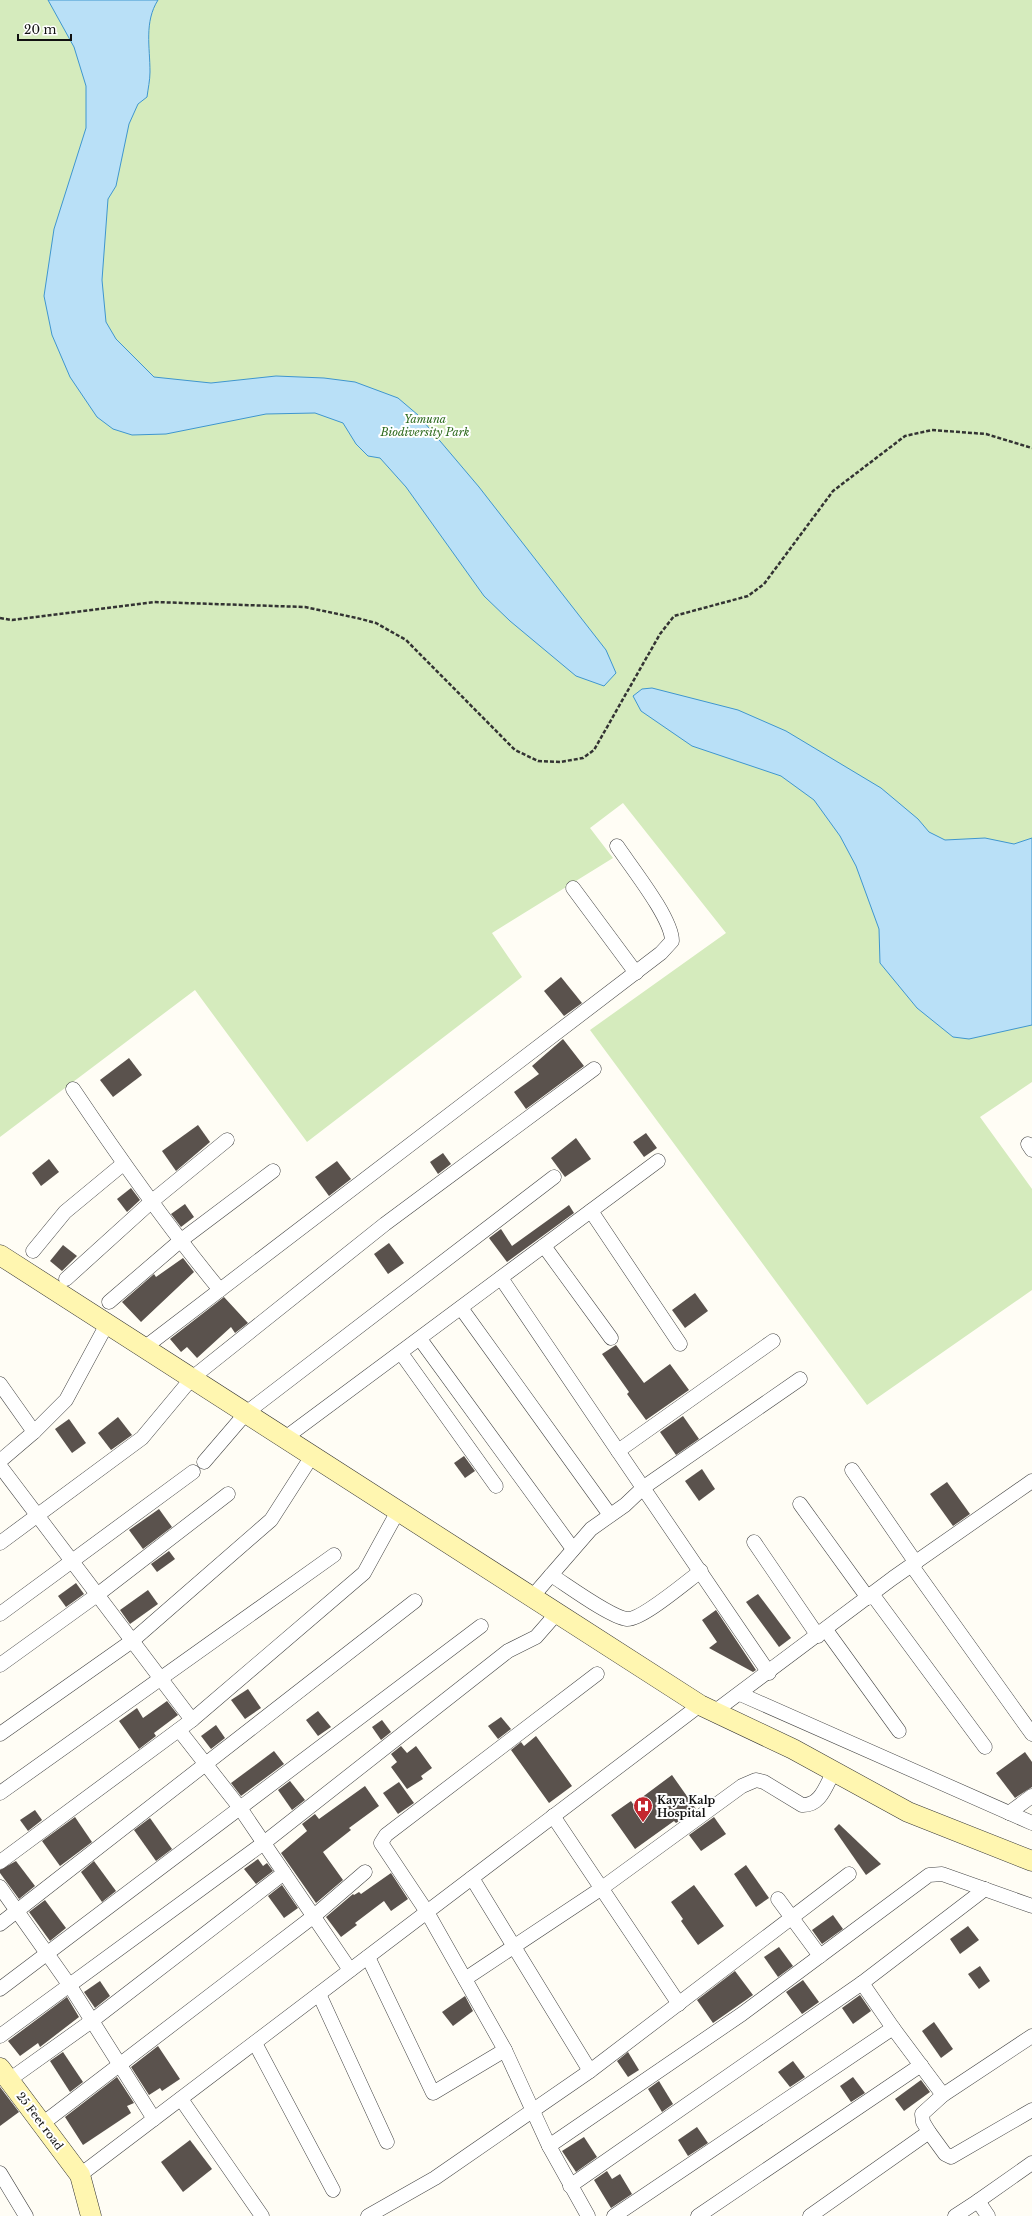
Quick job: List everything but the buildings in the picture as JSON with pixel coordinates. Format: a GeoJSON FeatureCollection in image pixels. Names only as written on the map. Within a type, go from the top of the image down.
{"type":"FeatureCollection","features":[{"type":"Feature","properties":{"kind":"street"},"geometry":{"type":"LineString","coordinates":[[144,1348],[661,953],[672,941],[672,933],[666,919],[617,846]]}},
{"type":"Feature","properties":{"kind":"street"},"geometry":{"type":"LineString","coordinates":[[573,888],[636,973]]}},
{"type":"Feature","properties":{"kind":"street"},"geometry":{"type":"LineString","coordinates":[[0,1543],[144,1436],[192,1378],[386,1224],[594,1069]]}},
{"type":"Feature","properties":{"kind":"street"},"geometry":{"type":"LineString","coordinates":[[73,1089],[123,1164],[180,1241],[220,1290]]}},
{"type":"Feature","properties":{"kind":"street"},"geometry":{"type":"LineString","coordinates":[[66,1278],[151,1202],[227,1140]]}},
{"type":"Feature","properties":{"kind":"street"},"geometry":{"type":"LineString","coordinates":[[285,1438],[658,1161]]}},
{"type":"Feature","properties":{"kind":"street"},"geometry":{"type":"LineString","coordinates":[[33,1251],[65,1212],[123,1164]]}},
{"type":"Feature","properties":{"kind":"street"},"geometry":{"type":"LineString","coordinates":[[110,1302],[180,1241],[273,1171]]}},
{"type":"Feature","properties":{"kind":"street"},"geometry":{"type":"LineString","coordinates":[[204,1462],[246,1413],[554,1177]]}},
{"type":"Feature","properties":{"kind":"street"},"geometry":{"type":"LineString","coordinates":[[591,1211],[680,1344]]}},
{"type":"Feature","properties":{"kind":"street"},"geometry":{"type":"LineString","coordinates":[[544,1246],[611,1338]]}},
{"type":"Feature","properties":{"kind":"street"},"geometry":{"type":"LineString","coordinates":[[2,1260],[192,1378],[707,1708],[793,1749],[908,1812],[1032,1861]]}},
{"type":"Feature","properties":{"kind":"street"},"geometry":{"type":"LineString","coordinates":[[501,1278],[769,1673]]}},
{"type":"Feature","properties":{"kind":"street"},"geometry":{"type":"LineString","coordinates":[[461,1308],[610,1515]]}},
{"type":"Feature","properties":{"kind":"street"},"geometry":{"type":"LineString","coordinates":[[0,1461],[34,1432],[66,1400],[107,1324]]}},
{"type":"Feature","properties":{"kind":"street"},"geometry":{"type":"LineString","coordinates":[[420,1339],[573,1549]]}},
{"type":"Feature","properties":{"kind":"street"},"geometry":{"type":"LineString","coordinates":[[618,1451],[773,1341]]}},
{"type":"Feature","properties":{"kind":"street"},"geometry":{"type":"LineString","coordinates":[[400,1353],[496,1486]]}},
{"type":"Feature","properties":{"kind":"street"},"geometry":{"type":"LineString","coordinates":[[532,1597],[590,1529],[610,1515],[644,1487],[800,1379]]}},
{"type":"Feature","properties":{"kind":"street"},"geometry":{"type":"LineString","coordinates":[[0,1384],[34,1432]]}},
{"type":"Feature","properties":{"kind":"street"},"geometry":{"type":"LineString","coordinates":[[0,1734],[132,1641],[273,1517],[312,1456]]}},
{"type":"Feature","properties":{"kind":"street"},"geometry":{"type":"LineString","coordinates":[[0,1466],[192,1720]]}},
{"type":"Feature","properties":{"kind":"street"},"geometry":{"type":"LineString","coordinates":[[852,1470],[914,1564],[1032,1734]]}},
{"type":"Feature","properties":{"kind":"street"},"geometry":{"type":"LineString","coordinates":[[0,1614],[193,1472]]}},
{"type":"Feature","properties":{"kind":"street"},"geometry":{"type":"LineString","coordinates":[[91,2216],[80,2175],[553,1816],[707,1708],[740,1694],[870,1596],[1032,1481]]}},
{"type":"Feature","properties":{"kind":"street"},"geometry":{"type":"LineString","coordinates":[[0,1664],[97,1595],[228,1494]]}},
{"type":"Feature","properties":{"kind":"street"},"geometry":{"type":"LineString","coordinates":[[800,1504],[985,1747]]}},
{"type":"Feature","properties":{"kind":"street"},"geometry":{"type":"LineString","coordinates":[[0,1862],[192,1720],[366,1570],[398,1511]]}},
{"type":"Feature","properties":{"kind":"street"},"geometry":{"type":"LineString","coordinates":[[754,1542],[822,1633],[899,1731]]}},
{"type":"Feature","properties":{"kind":"street"},"geometry":{"type":"LineString","coordinates":[[0,1793],[334,1555]]}},
{"type":"Feature","properties":{"kind":"street"},"geometry":{"type":"LineString","coordinates":[[551,1575],[608,1611],[627,1619],[636,1617],[651,1609],[701,1571]]}},
{"type":"Feature","properties":{"kind":"street"},"geometry":{"type":"LineString","coordinates":[[0,1924],[415,1602]]}},
{"type":"Feature","properties":{"kind":"street"},"geometry":{"type":"LineString","coordinates":[[0,2036],[265,1842],[508,1650],[536,1637],[557,1613]]}},
{"type":"Feature","properties":{"kind":"street"},"geometry":{"type":"LineString","coordinates":[[0,1989],[481,1626]]}},
{"type":"Feature","properties":{"kind":"street"},"geometry":{"type":"LineString","coordinates":[[588,2216],[549,2146],[505,2050],[427,1912],[382,1848],[382,1838],[597,1674]]}},
{"type":"Feature","properties":{"kind":"street"},"geometry":{"type":"LineString","coordinates":[[740,1694],[1032,1823]]}},
{"type":"Feature","properties":{"kind":"street"},"geometry":{"type":"LineString","coordinates":[[179,1730],[265,1842],[284,1873],[350,1970]]}},
{"type":"Feature","properties":{"kind":"street"},"geometry":{"type":"LineString","coordinates":[[465,1979],[602,1888],[746,1784],[756,1780],[764,1782],[802,1806],[810,1806],[818,1801],[834,1771]]}},
{"type":"Feature","properties":{"kind":"street"},"geometry":{"type":"LineString","coordinates":[[1009,1813],[1032,1796]]}},
{"type":"Feature","properties":{"kind":"street"},"geometry":{"type":"LineString","coordinates":[[553,1816],[679,2004]]}},
{"type":"Feature","properties":{"kind":"street"},"geometry":{"type":"LineString","coordinates":[[42,2124],[314,1916],[365,1872]]}},
{"type":"Feature","properties":{"kind":"street"},"geometry":{"type":"LineString","coordinates":[[5,2074],[93,2020],[284,1873]]}},
{"type":"Feature","properties":{"kind":"street"},"geometry":{"type":"LineString","coordinates":[[368,2216],[435,2178],[590,2071],[848,1874]]}},
{"type":"Feature","properties":{"kind":"street"},"geometry":{"type":"LineString","coordinates":[[549,2146],[742,2014],[926,1877],[942,1874],[1032,1906]]}},
{"type":"Feature","properties":{"kind":"street"},"geometry":{"type":"LineString","coordinates":[[472,1878],[590,2071]]}},
{"type":"Feature","properties":{"kind":"street"},"geometry":{"type":"LineString","coordinates":[[0,1887],[93,2020],[154,2119]]}},
{"type":"Feature","properties":{"kind":"street"},"geometry":{"type":"LineString","coordinates":[[570,2186],[862,1983],[985,1889]]}},
{"type":"Feature","properties":{"kind":"street"},"geometry":{"type":"LineString","coordinates":[[778,1899],[820,1956]]}},
{"type":"Feature","properties":{"kind":"street"},"geometry":{"type":"LineString","coordinates":[[368,1957],[433,2093],[505,2050]]}},
{"type":"Feature","properties":{"kind":"street"},"geometry":{"type":"LineString","coordinates":[[862,1983],[893,2028],[944,2095]]}},
{"type":"Feature","properties":{"kind":"street"},"geometry":{"type":"LineString","coordinates":[[319,1994],[387,2142]]}},
{"type":"Feature","properties":{"kind":"street"},"geometry":{"type":"LineString","coordinates":[[614,2216],[893,2028]]}},
{"type":"Feature","properties":{"kind":"street"},"geometry":{"type":"LineString","coordinates":[[1032,2036],[944,2095],[922,2114],[923,2122],[929,2132],[945,2154],[951,2157],[1032,2110]]}},
{"type":"Feature","properties":{"kind":"street"},"geometry":{"type":"LineString","coordinates":[[254,2043],[332,2190]]}},
{"type":"Feature","properties":{"kind":"street"},"geometry":{"type":"LineString","coordinates":[[698,2216],[921,2065]]}},
{"type":"Feature","properties":{"kind":"street","name":"25 Feet road"},"geometry":{"type":"LineString","coordinates":[[5,2074],[80,2175]]}},
{"type":"Feature","properties":{"kind":"street"},"geometry":{"type":"LineString","coordinates":[[181,2099],[262,2216]]}},
{"type":"Feature","properties":{"kind":"street"},"geometry":{"type":"LineString","coordinates":[[810,2216],[929,2132]]}},
{"type":"Feature","properties":{"kind":"street"},"geometry":{"type":"LineString","coordinates":[[955,2216],[1032,2163]]}},
{"type":"Feature","properties":{"kind":"street"},"geometry":{"type":"LineString","coordinates":[[0,2173],[26,2216]]}},
{"type":"Feature","properties":{"kind":"street"},"geometry":{"type":"LineString","coordinates":[[978,2201],[988,2216]]}},
{"type":"Feature","properties":{"kind":"path"},"geometry":{"type":"LineString","coordinates":[[0,618],[12,620],[154,602],[305,607],[376,623],[406,640],[515,750],[538,761],[560,762],[583,758],[594,750],[660,634],[674,616],[748,596],[764,584],[833,491],[905,436],[932,430],[986,434],[1032,448]]}},
{"type":"Feature","properties":{"kind":"green space","name":"Yamuna Biodiversity Park"},"geometry":{"type":"Polygon","coordinates":[[[0,0],[1032,0],[1032,1082],[980,1117],[1032,1189],[1032,1290],[867,1405],[590,1030],[726,933],[623,803],[590,828],[613,858],[492,933],[522,977],[307,1142],[195,990],[0,1137],[0,0]]]}},
{"type":"Feature","properties":{"kind":"water"},"geometry":{"type":"Polygon","coordinates":[[[48,0],[158,0],[149,26],[150,75],[147,97],[138,104],[129,124],[116,186],[108,199],[102,280],[106,322],[116,339],[154,377],[211,383],[276,376],[324,378],[355,382],[398,398],[418,415],[479,487],[606,650],[616,673],[604,686],[576,676],[510,621],[484,596],[406,487],[380,458],[368,456],[356,444],[343,423],[315,413],[266,414],[166,434],[132,435],[113,429],[97,417],[70,377],[52,335],[44,296],[54,229],[86,128],[86,86],[74,47],[48,0]]]}},
{"type":"Feature","properties":{"kind":"water"},"geometry":{"type":"Polygon","coordinates":[[[652,688],[738,710],[786,731],[881,788],[918,819],[929,832],[945,840],[985,838],[1014,844],[1032,838],[1032,1025],[969,1039],[953,1037],[917,1008],[880,963],[879,929],[856,866],[840,836],[814,800],[781,776],[692,746],[641,711],[633,696],[642,689],[652,688]]]}},
{"type":"Feature","properties":{"kind":"place","name":"Kaya Kalp Hospital"},"geometry":{"type":"Point","coordinates":[643,1823]}}]}
